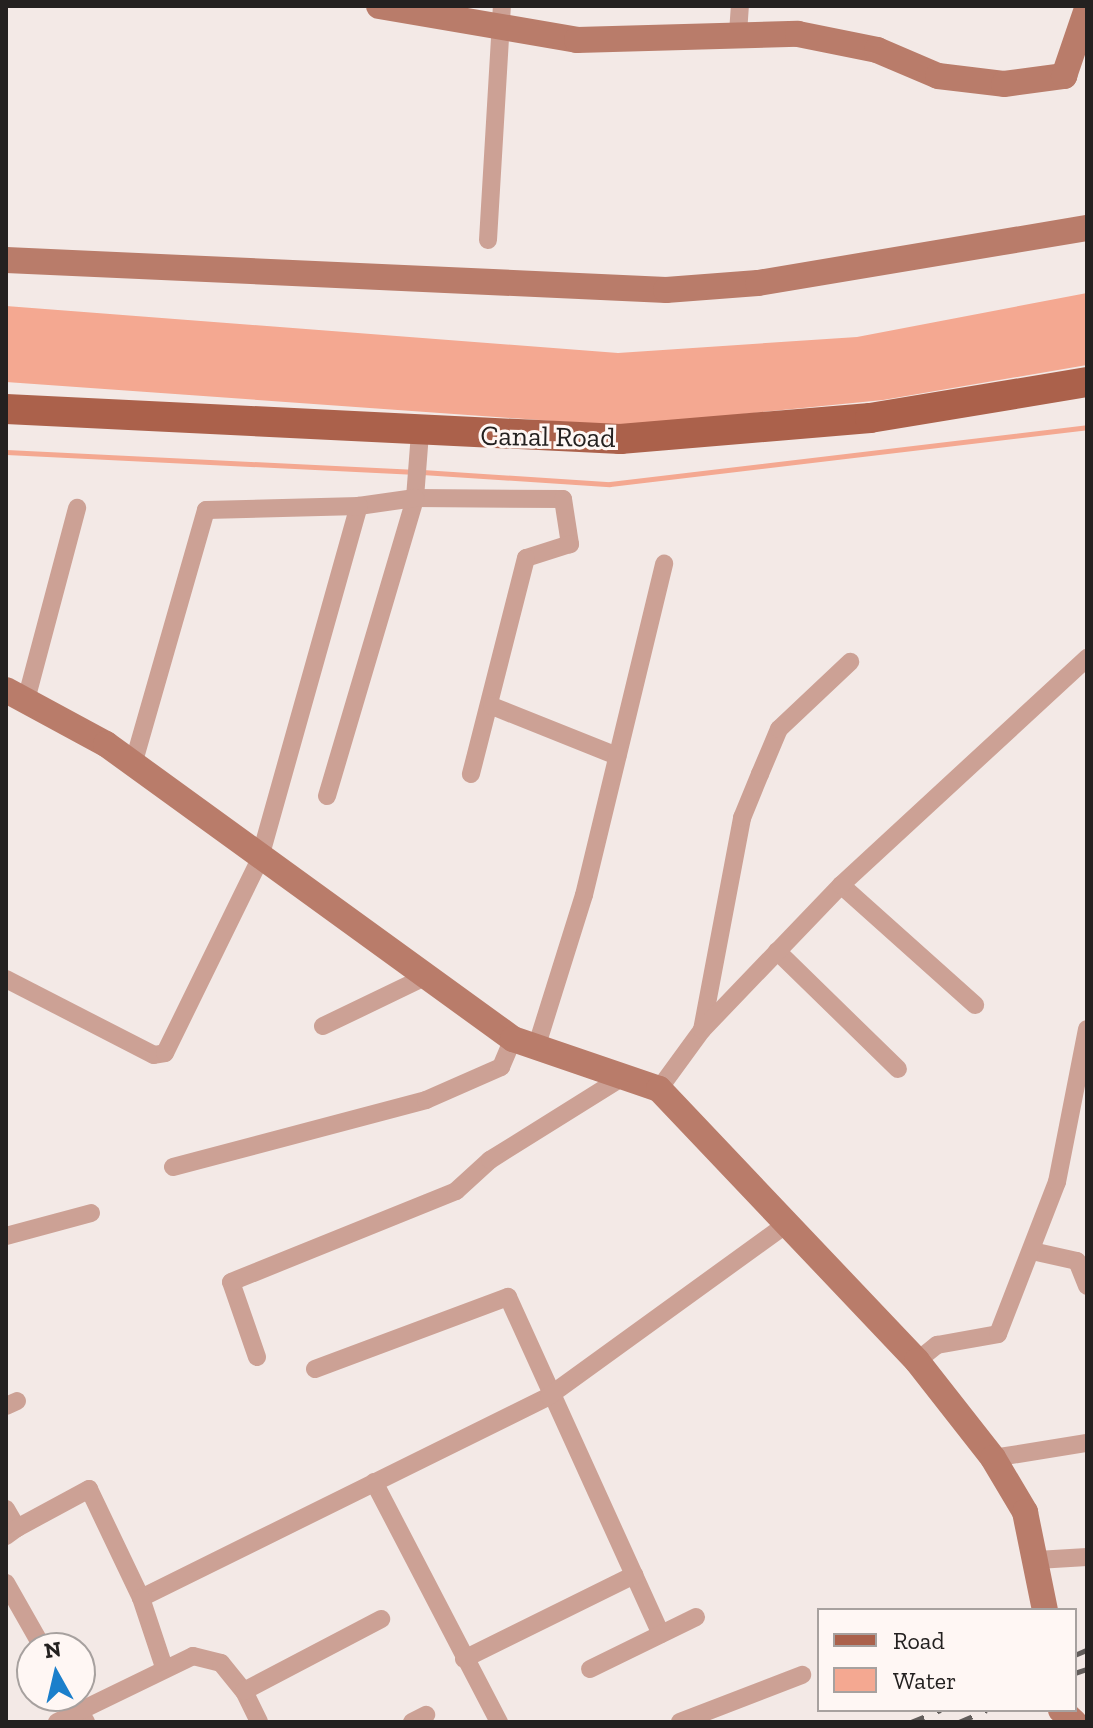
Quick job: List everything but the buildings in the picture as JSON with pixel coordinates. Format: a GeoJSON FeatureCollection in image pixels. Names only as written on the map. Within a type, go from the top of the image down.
{"type":"FeatureCollection","features":[{"type":"Feature","properties":{"kind":"main road","name":"Canal Road"},"geometry":{"type":"LineString","coordinates":[[6,409],[420,433],[620,439],[870,418],[1087,382]]}},
{"type":"Feature","properties":{"kind":"street"},"geometry":{"type":"LineString","coordinates":[[379,6],[500,15],[577,40],[738,33],[798,34],[877,50],[938,76],[1004,84],[1064,76],[1087,9]]}},
{"type":"Feature","properties":{"kind":"street"},"geometry":{"type":"LineString","coordinates":[[738,33],[740,6]]}},
{"type":"Feature","properties":{"kind":"street"},"geometry":{"type":"LineString","coordinates":[[488,240],[500,15]]}},
{"type":"Feature","properties":{"kind":"street"},"geometry":{"type":"LineString","coordinates":[[6,260],[666,290],[758,283],[1087,228]]}},
{"type":"Feature","properties":{"kind":"street"},"geometry":{"type":"LineString","coordinates":[[327,796],[415,498],[420,433]]}},
{"type":"Feature","properties":{"kind":"street"},"geometry":{"type":"LineString","coordinates":[[133,764],[206,510],[359,506],[415,498],[563,499],[570,544],[526,558],[492,706],[471,774]]}},
{"type":"Feature","properties":{"kind":"street"},"geometry":{"type":"LineString","coordinates":[[6,979],[160,1056],[259,861],[359,506]]}},
{"type":"Feature","properties":{"kind":"street"},"geometry":{"type":"LineString","coordinates":[[77,508],[16,695],[133,764],[259,861],[525,1044],[659,1089],[917,1361],[993,1458],[1025,1512],[1045,1608]]}},
{"type":"Feature","properties":{"kind":"street"},"geometry":{"type":"LineString","coordinates":[[173,1167],[426,1100],[501,1067],[525,1044],[617,756],[664,564]]}},
{"type":"Feature","properties":{"kind":"street"},"geometry":{"type":"LineString","coordinates":[[659,1089],[702,1030],[841,885],[1087,658]]}},
{"type":"Feature","properties":{"kind":"street"},"geometry":{"type":"LineString","coordinates":[[702,1030],[742,818],[779,729],[850,662]]}},
{"type":"Feature","properties":{"kind":"street"},"geometry":{"type":"LineString","coordinates":[[492,706],[617,756]]}},
{"type":"Feature","properties":{"kind":"street"},"geometry":{"type":"LineString","coordinates":[[841,885],[975,1005]]}},
{"type":"Feature","properties":{"kind":"street"},"geometry":{"type":"LineString","coordinates":[[777,951],[898,1069]]}},
{"type":"Feature","properties":{"kind":"street"},"geometry":{"type":"LineString","coordinates":[[323,1026],[425,977]]}},
{"type":"Feature","properties":{"kind":"street"},"geometry":{"type":"LineString","coordinates":[[917,1361],[937,1345],[998,1334],[1004,1304],[1032,1251],[1057,1182],[1087,1029]]}},
{"type":"Feature","properties":{"kind":"street"},"geometry":{"type":"LineString","coordinates":[[257,1357],[231,1282],[456,1191],[490,1160],[621,1078]]}},
{"type":"Feature","properties":{"kind":"street"},"geometry":{"type":"LineString","coordinates":[[6,1236],[91,1213]]}},
{"type":"Feature","properties":{"kind":"street"},"geometry":{"type":"LineString","coordinates":[[141,1598],[549,1396],[785,1225]]}},
{"type":"Feature","properties":{"kind":"street"},"geometry":{"type":"LineString","coordinates":[[1032,1251],[1077,1261],[1087,1286]]}},
{"type":"Feature","properties":{"kind":"street"},"geometry":{"type":"LineString","coordinates":[[315,1369],[501,1296],[512,1304],[549,1396],[661,1634]]}},
{"type":"Feature","properties":{"kind":"street"},"geometry":{"type":"LineString","coordinates":[[993,1458],[1087,1443]]}},
{"type":"Feature","properties":{"kind":"street"},"geometry":{"type":"LineString","coordinates":[[374,1482],[499,1722]]}},
{"type":"Feature","properties":{"kind":"street"},"geometry":{"type":"LineString","coordinates":[[6,1509],[12,1532],[89,1489],[141,1598],[164,1667]]}},
{"type":"Feature","properties":{"kind":"street"},"geometry":{"type":"LineString","coordinates":[[1037,1560],[1087,1557]]}},
{"type":"Feature","properties":{"kind":"street"},"geometry":{"type":"LineString","coordinates":[[464,1659],[634,1575]]}},
{"type":"Feature","properties":{"kind":"street"},"geometry":{"type":"LineString","coordinates":[[6,1583],[34,1632]]}},
{"type":"Feature","properties":{"kind":"street"},"geometry":{"type":"LineString","coordinates":[[590,1669],[696,1617]]}},
{"type":"Feature","properties":{"kind":"street"},"geometry":{"type":"LineString","coordinates":[[244,1691],[381,1619]]}},
{"type":"Feature","properties":{"kind":"street"},"geometry":{"type":"LineString","coordinates":[[96,1701],[164,1667],[205,1654],[244,1691],[259,1722]]}},
{"type":"Feature","properties":{"kind":"street"},"geometry":{"type":"LineString","coordinates":[[680,1722],[802,1675]]}},
{"type":"Feature","properties":{"kind":"street"},"geometry":{"type":"LineString","coordinates":[[57,1722],[75,1712]]}},
{"type":"Feature","properties":{"kind":"water"},"geometry":{"type":"Polygon","coordinates":[[[1087,293],[1087,365],[883,400],[623,426],[6,382],[6,306],[618,353],[857,337],[1087,293]]]}},
{"type":"Feature","properties":{"kind":"waterway"},"geometry":{"type":"LineString","coordinates":[[422,472],[610,484],[1087,427]]}},
{"type":"Feature","properties":{"kind":"waterway"},"geometry":{"type":"LineString","coordinates":[[6,452],[412,472]]}},
{"type":"Feature","properties":{"kind":"railway"},"geometry":{"type":"LineString","coordinates":[[1077,1654],[1087,1650]]}},
{"type":"Feature","properties":{"kind":"railway"},"geometry":{"type":"LineString","coordinates":[[1077,1672],[1087,1669]]}},
{"type":"Feature","properties":{"kind":"railway"},"geometry":{"type":"LineString","coordinates":[[911,1722],[936,1712]]}},
{"type":"Feature","properties":{"kind":"railway"},"geometry":{"type":"LineString","coordinates":[[959,1722],[982,1712]]}}]}
